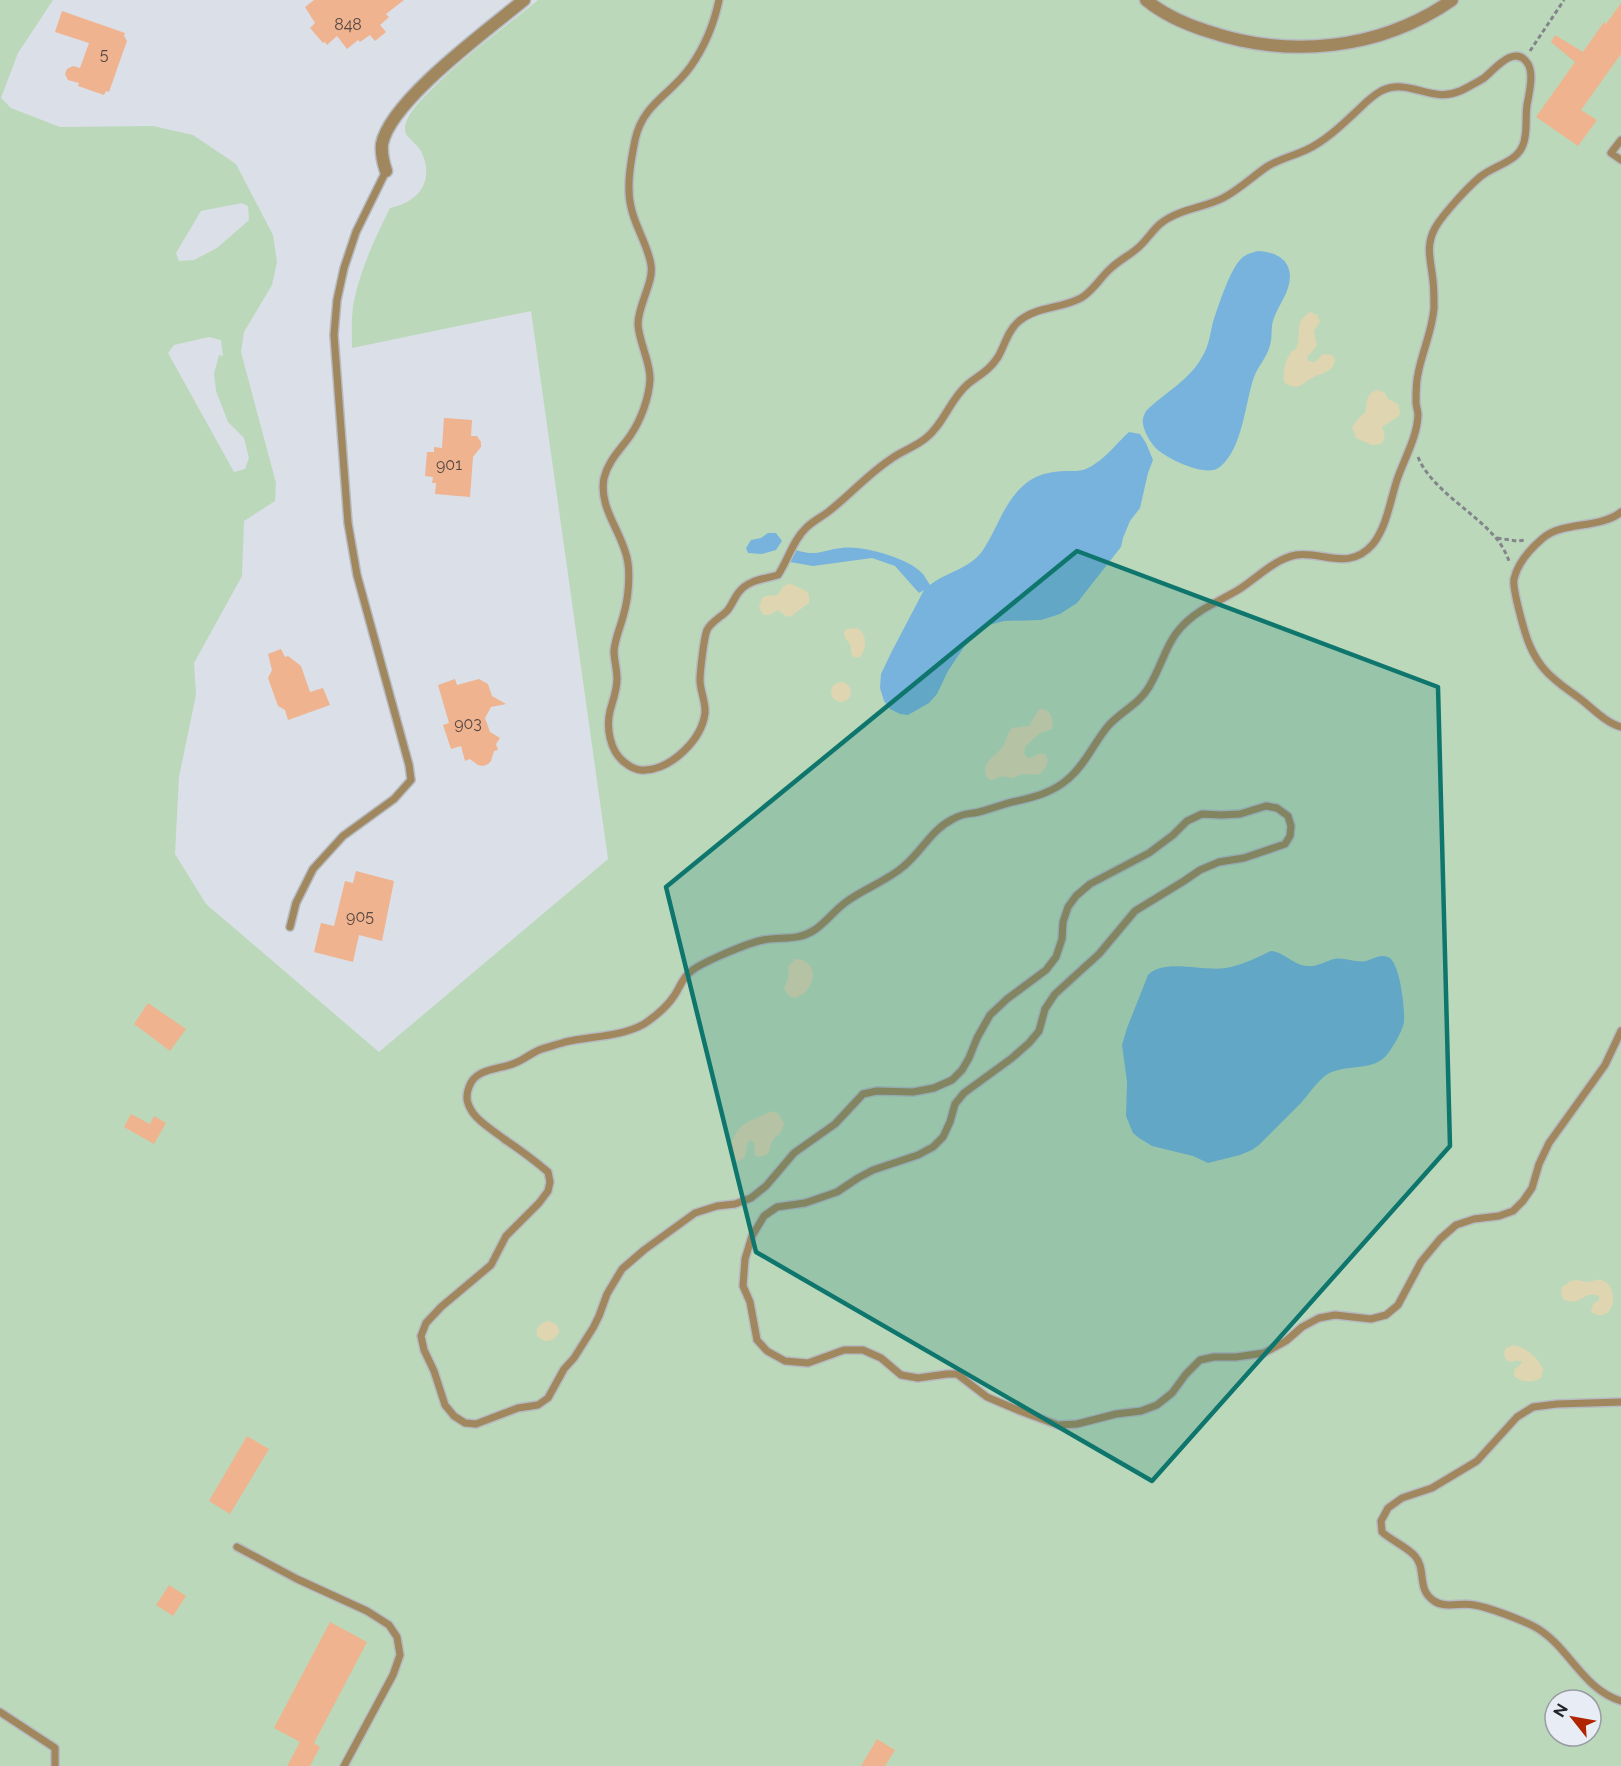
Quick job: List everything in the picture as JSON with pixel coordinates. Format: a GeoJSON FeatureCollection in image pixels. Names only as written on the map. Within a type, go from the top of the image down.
{"type":"FeatureCollection","features":[{"type":"Feature","properties":{"kind":"street"},"geometry":{"type":"LineString","coordinates":[[386,171],[382,157],[382,145],[386,132],[398,114],[438,71],[524,0]]}},
{"type":"Feature","properties":{"kind":"street"},"geometry":{"type":"LineString","coordinates":[[1146,0],[1190,26],[1229,39],[1271,47],[1315,47],[1358,41],[1402,27],[1436,11],[1452,0]]}},
{"type":"Feature","properties":{"kind":"lane"},"geometry":{"type":"LineString","coordinates":[[719,0],[715,21],[691,66],[641,121],[635,142],[630,183],[630,206],[651,261],[652,272],[640,309],[638,325],[650,377],[648,392],[636,426],[617,450],[604,478],[607,509],[623,544],[628,563],[625,611],[614,652],[617,680],[609,714],[609,732],[614,750],[622,761],[634,768],[645,770],[674,760],[685,751],[703,723],[706,709],[700,678],[707,630],[729,609],[745,584],[778,575],[800,533],[891,459],[930,436],[964,386],[980,376],[995,362],[1008,333],[1020,319],[1035,310],[1076,300],[1087,294],[1113,266],[1147,240],[1156,226],[1171,216],[1208,205],[1229,195],[1269,166],[1306,150],[1332,134],[1377,93],[1392,87],[1409,87],[1444,97],[1464,90],[1485,78],[1501,61],[1512,56],[1520,57],[1530,68],[1525,118],[1526,136],[1517,155],[1509,162],[1493,168],[1476,180],[1442,217],[1433,231],[1428,246],[1434,281],[1434,311],[1430,336],[1421,358],[1417,378],[1418,416],[1388,513],[1371,546],[1361,555],[1346,559],[1328,559],[1306,554],[1291,555],[1276,562],[1237,591],[1196,614],[1177,629],[1148,688],[1138,702],[1116,718],[1105,730],[1082,765],[1064,783],[1049,793],[964,814],[946,821],[911,861],[891,876],[840,906],[817,928],[802,936],[789,939],[771,938],[754,942],[708,960],[686,975],[674,997],[661,1012],[637,1028],[559,1044],[534,1052],[518,1063],[477,1074],[470,1082],[467,1102],[474,1114],[548,1172],[550,1182],[548,1191],[539,1203],[506,1236],[491,1265],[441,1307],[426,1323],[420,1336],[445,1405],[454,1416],[465,1423],[476,1424],[518,1408],[538,1405],[548,1398],[564,1369],[574,1358],[593,1328],[607,1294],[622,1269],[695,1213],[751,1198],[766,1186],[794,1153],[835,1124],[863,1094],[877,1091],[912,1092],[934,1089],[952,1080],[962,1070],[990,1015],[1007,999],[1046,970],[1056,957],[1062,939],[1063,922],[1068,907],[1076,896],[1090,884],[1149,853],[1187,821],[1202,814],[1240,814],[1266,806],[1277,808],[1288,816],[1291,826],[1290,836],[1285,844],[1268,851],[1219,862],[1200,870],[1135,911],[1099,954],[1055,994],[1046,1009],[1039,1031],[1029,1043],[964,1093],[955,1104],[943,1137],[933,1147],[918,1155],[873,1170],[837,1192],[805,1203],[777,1207],[764,1216],[752,1236],[745,1259],[743,1286],[755,1322],[757,1340],[767,1351],[785,1361],[808,1363],[844,1350],[863,1350],[881,1358],[901,1375],[918,1378],[957,1374],[987,1397],[1058,1425],[1077,1424],[1157,1406],[1172,1393],[1200,1360],[1264,1353],[1287,1341],[1302,1327],[1319,1318],[1335,1315],[1371,1319],[1386,1315],[1398,1305],[1421,1262],[1440,1239],[1456,1225],[1513,1211],[1523,1201],[1532,1188],[1539,1164],[1549,1143],[1605,1065],[1621,1031]]}},
{"type":"Feature","properties":{"kind":"lane"},"geometry":{"type":"LineString","coordinates":[[1621,140],[1611,153],[1621,160]]}},
{"type":"Feature","properties":{"kind":"lane"},"geometry":{"type":"LineString","coordinates":[[290,927],[296,903],[314,868],[343,836],[394,799],[411,780],[409,765],[357,575],[348,523],[334,335],[337,300],[344,268],[356,232],[386,171]]}},
{"type":"Feature","properties":{"kind":"lane"},"geometry":{"type":"LineString","coordinates":[[1621,512],[1598,522],[1554,531],[1545,536],[1524,558],[1513,581],[1530,645],[1542,667],[1560,686],[1621,728]]}},
{"type":"Feature","properties":{"kind":"lane"},"geometry":{"type":"LineString","coordinates":[[1621,1402],[1533,1407],[1516,1417],[1477,1461],[1432,1488],[1402,1498],[1388,1508],[1381,1521],[1382,1532],[1415,1556],[1421,1565],[1422,1582],[1426,1594],[1435,1602],[1443,1605],[1474,1605],[1535,1628],[1555,1643],[1589,1682],[1614,1699],[1621,1701]]}},
{"type":"Feature","properties":{"kind":"lane"},"geometry":{"type":"LineString","coordinates":[[237,1547],[297,1579],[368,1611],[389,1624],[397,1637],[400,1655],[393,1675],[344,1766]]}},
{"type":"Feature","properties":{"kind":"lane"},"geometry":{"type":"LineString","coordinates":[[0,1712],[55,1748],[55,1766]]}},
{"type":"Feature","properties":{"kind":"path"},"geometry":{"type":"LineString","coordinates":[[1524,60],[1564,0]]}},
{"type":"Feature","properties":{"kind":"path"},"geometry":{"type":"LineString","coordinates":[[1412,441],[1421,464],[1433,480],[1497,538],[1509,560],[1513,581]]}},
{"type":"Feature","properties":{"kind":"path"},"geometry":{"type":"LineString","coordinates":[[1497,538],[1517,541],[1545,536]]}},
{"type":"Feature","properties":{"kind":"highlighted area"},"geometry":{"type":"Polygon","coordinates":[[[1077,551],[1438,687],[1450,1146],[1152,1481],[756,1252],[666,887],[1077,551]]]}},
{"type":"Feature","properties":{"kind":"green space"},"geometry":{"type":"Polygon","coordinates":[[[0,0],[53,0],[18,53],[1,98],[11,108],[60,127],[153,126],[193,135],[236,164],[273,235],[277,262],[272,285],[244,332],[241,352],[276,483],[275,501],[244,521],[242,576],[194,663],[196,695],[179,777],[175,854],[206,904],[379,1052],[608,859],[531,311],[352,348],[354,301],[360,277],[374,242],[390,208],[401,205],[417,195],[425,180],[425,162],[421,151],[406,134],[407,120],[423,98],[468,56],[538,0],[1621,0],[1621,1766],[0,1766],[0,0]],[[242,203],[201,211],[176,253],[179,261],[194,260],[217,248],[249,220],[248,206],[242,203]],[[209,337],[174,345],[168,353],[234,472],[245,469],[249,458],[244,438],[228,422],[216,391],[214,374],[219,355],[223,356],[221,340],[209,337]]]}},
{"type":"Feature","properties":{"kind":"sand"},"geometry":{"type":"Polygon","coordinates":[[[1310,312],[1317,315],[1320,322],[1314,331],[1317,346],[1308,356],[1308,361],[1315,362],[1323,354],[1332,355],[1335,359],[1333,367],[1328,371],[1294,387],[1284,382],[1285,367],[1288,357],[1297,346],[1300,324],[1310,312]]]}},
{"type":"Feature","properties":{"kind":"sand"},"geometry":{"type":"Polygon","coordinates":[[[1378,390],[1398,404],[1400,412],[1399,416],[1382,427],[1385,436],[1381,444],[1372,445],[1356,438],[1352,427],[1366,411],[1369,395],[1378,390]]]}},
{"type":"Feature","properties":{"kind":"sand"},"geometry":{"type":"Polygon","coordinates":[[[789,583],[806,591],[809,595],[809,603],[790,617],[778,610],[764,615],[759,608],[762,598],[778,595],[789,583]]]}},
{"type":"Feature","properties":{"kind":"sand"},"geometry":{"type":"Polygon","coordinates":[[[857,628],[865,638],[864,650],[859,658],[852,656],[850,644],[844,632],[847,629],[857,628]]]}},
{"type":"Feature","properties":{"kind":"sand"},"geometry":{"type":"Polygon","coordinates":[[[837,682],[845,682],[851,688],[851,696],[845,702],[837,702],[831,696],[831,688],[837,682]]]}},
{"type":"Feature","properties":{"kind":"sand"},"geometry":{"type":"Polygon","coordinates":[[[1039,709],[1051,715],[1052,729],[1040,733],[1025,747],[1024,753],[1028,759],[1041,753],[1046,755],[1048,760],[1046,767],[1036,775],[1023,774],[1012,778],[1002,776],[992,780],[988,779],[985,768],[1003,746],[1010,730],[1029,726],[1039,709]]]}},
{"type":"Feature","properties":{"kind":"sand"},"geometry":{"type":"Polygon","coordinates":[[[795,959],[810,965],[813,974],[807,990],[795,998],[789,996],[784,989],[789,975],[788,967],[795,959]]]}},
{"type":"Feature","properties":{"kind":"sand"},"geometry":{"type":"Polygon","coordinates":[[[771,1111],[779,1114],[784,1124],[781,1132],[771,1143],[768,1153],[758,1157],[755,1155],[754,1142],[750,1140],[743,1159],[736,1161],[732,1158],[731,1144],[740,1128],[749,1121],[771,1111]]]}},
{"type":"Feature","properties":{"kind":"sand"},"geometry":{"type":"Polygon","coordinates":[[[1577,1280],[1587,1282],[1601,1280],[1607,1283],[1613,1296],[1610,1310],[1606,1314],[1599,1315],[1591,1312],[1593,1304],[1599,1300],[1599,1296],[1596,1295],[1589,1295],[1574,1302],[1564,1300],[1561,1295],[1562,1287],[1577,1280]]]}},
{"type":"Feature","properties":{"kind":"sand"},"geometry":{"type":"Polygon","coordinates":[[[547,1321],[556,1324],[559,1333],[553,1340],[544,1341],[537,1336],[537,1329],[547,1321]]]}},
{"type":"Feature","properties":{"kind":"sand"},"geometry":{"type":"Polygon","coordinates":[[[1513,1345],[1526,1350],[1538,1360],[1543,1369],[1541,1378],[1528,1381],[1514,1376],[1514,1370],[1522,1362],[1507,1361],[1504,1355],[1505,1349],[1513,1345]]]}},
{"type":"Feature","properties":{"kind":"water"},"geometry":{"type":"Polygon","coordinates":[[[1258,251],[1269,253],[1283,260],[1287,264],[1290,276],[1286,293],[1273,321],[1269,349],[1254,377],[1239,436],[1228,458],[1215,469],[1190,467],[1156,449],[1145,431],[1143,417],[1153,404],[1191,373],[1197,365],[1206,349],[1218,307],[1233,271],[1243,257],[1258,251]]]}},
{"type":"Feature","properties":{"kind":"water"},"geometry":{"type":"Polygon","coordinates":[[[1129,432],[1140,434],[1153,460],[1140,508],[1130,521],[1121,547],[1077,603],[1060,614],[1041,620],[1004,621],[989,625],[976,634],[964,647],[948,671],[937,694],[929,703],[908,715],[890,709],[884,701],[880,688],[881,674],[924,590],[919,593],[895,566],[872,558],[813,566],[790,562],[796,550],[815,553],[851,548],[872,551],[896,558],[915,567],[930,585],[965,566],[978,556],[989,541],[1008,504],[1029,481],[1048,473],[1080,471],[1090,467],[1102,459],[1129,432]]]}},
{"type":"Feature","properties":{"kind":"water"},"geometry":{"type":"Polygon","coordinates":[[[768,533],[776,533],[782,541],[776,550],[762,554],[748,553],[746,548],[751,540],[761,538],[768,533]]]}},
{"type":"Feature","properties":{"kind":"water"},"geometry":{"type":"Polygon","coordinates":[[[1271,951],[1298,964],[1308,966],[1315,966],[1334,959],[1366,961],[1382,956],[1392,960],[1401,986],[1404,1021],[1400,1034],[1390,1050],[1379,1062],[1339,1070],[1325,1076],[1259,1145],[1240,1155],[1208,1163],[1193,1156],[1152,1146],[1139,1138],[1133,1133],[1126,1116],[1127,1082],[1122,1045],[1148,975],[1155,970],[1174,966],[1226,968],[1271,951]]]}},
{"type":"Feature","properties":{"kind":"building"},"geometry":{"type":"Polygon","coordinates":[[[314,0],[404,0],[386,14],[389,17],[380,25],[386,32],[375,41],[370,35],[360,42],[358,40],[347,49],[337,36],[327,45],[323,43],[310,28],[315,23],[305,7],[314,0]]]}},
{"type":"Feature","properties":{"kind":"building"},"geometry":{"type":"Polygon","coordinates":[[[1621,3],[1621,54],[1581,110],[1597,120],[1578,146],[1536,117],[1575,62],[1551,42],[1555,35],[1583,52],[1621,3]]]}},
{"type":"Feature","properties":{"kind":"building"},"geometry":{"type":"Polygon","coordinates":[[[62,11],[125,33],[127,41],[109,92],[106,91],[104,95],[78,86],[79,83],[68,80],[65,74],[67,69],[73,66],[80,68],[89,43],[55,32],[62,11]]]}},
{"type":"Feature","properties":{"kind":"building"},"geometry":{"type":"Polygon","coordinates":[[[444,418],[472,420],[471,436],[477,436],[481,442],[481,447],[473,457],[470,497],[435,494],[436,483],[432,483],[433,477],[425,476],[427,452],[434,452],[434,447],[442,448],[444,418]]]}},
{"type":"Feature","properties":{"kind":"building"},"geometry":{"type":"Polygon","coordinates":[[[281,649],[285,657],[288,656],[301,666],[310,692],[323,688],[330,705],[288,720],[285,710],[278,706],[268,678],[272,670],[268,654],[281,649]]]}},
{"type":"Feature","properties":{"kind":"building"},"geometry":{"type":"Polygon","coordinates":[[[455,679],[457,685],[479,679],[488,684],[492,696],[506,704],[491,707],[485,718],[490,732],[500,738],[496,744],[498,750],[494,751],[491,761],[483,766],[470,759],[465,761],[461,746],[451,749],[443,725],[449,723],[438,685],[455,679]]]}},
{"type":"Feature","properties":{"kind":"building"},"geometry":{"type":"Polygon","coordinates":[[[356,871],[394,881],[382,941],[359,935],[353,962],[314,952],[321,923],[334,926],[345,881],[353,883],[356,871]]]}},
{"type":"Feature","properties":{"kind":"building"},"geometry":{"type":"Polygon","coordinates":[[[148,1003],[186,1029],[170,1051],[134,1024],[148,1003]]]}},
{"type":"Feature","properties":{"kind":"building"},"geometry":{"type":"Polygon","coordinates":[[[131,1114],[150,1124],[154,1116],[166,1123],[154,1144],[124,1127],[131,1114]]]}},
{"type":"Feature","properties":{"kind":"building"},"geometry":{"type":"Polygon","coordinates":[[[247,1436],[269,1449],[230,1514],[209,1501],[247,1436]]]}},
{"type":"Feature","properties":{"kind":"building"},"geometry":{"type":"Polygon","coordinates":[[[169,1585],[186,1596],[173,1616],[156,1605],[169,1585]]]}},
{"type":"Feature","properties":{"kind":"building"},"geometry":{"type":"Polygon","coordinates":[[[330,1622],[367,1642],[314,1743],[320,1747],[310,1766],[287,1766],[300,1742],[274,1728],[330,1622]]]}},
{"type":"Feature","properties":{"kind":"building"},"geometry":{"type":"Polygon","coordinates":[[[877,1739],[895,1750],[885,1766],[861,1766],[877,1739]]]}}]}
